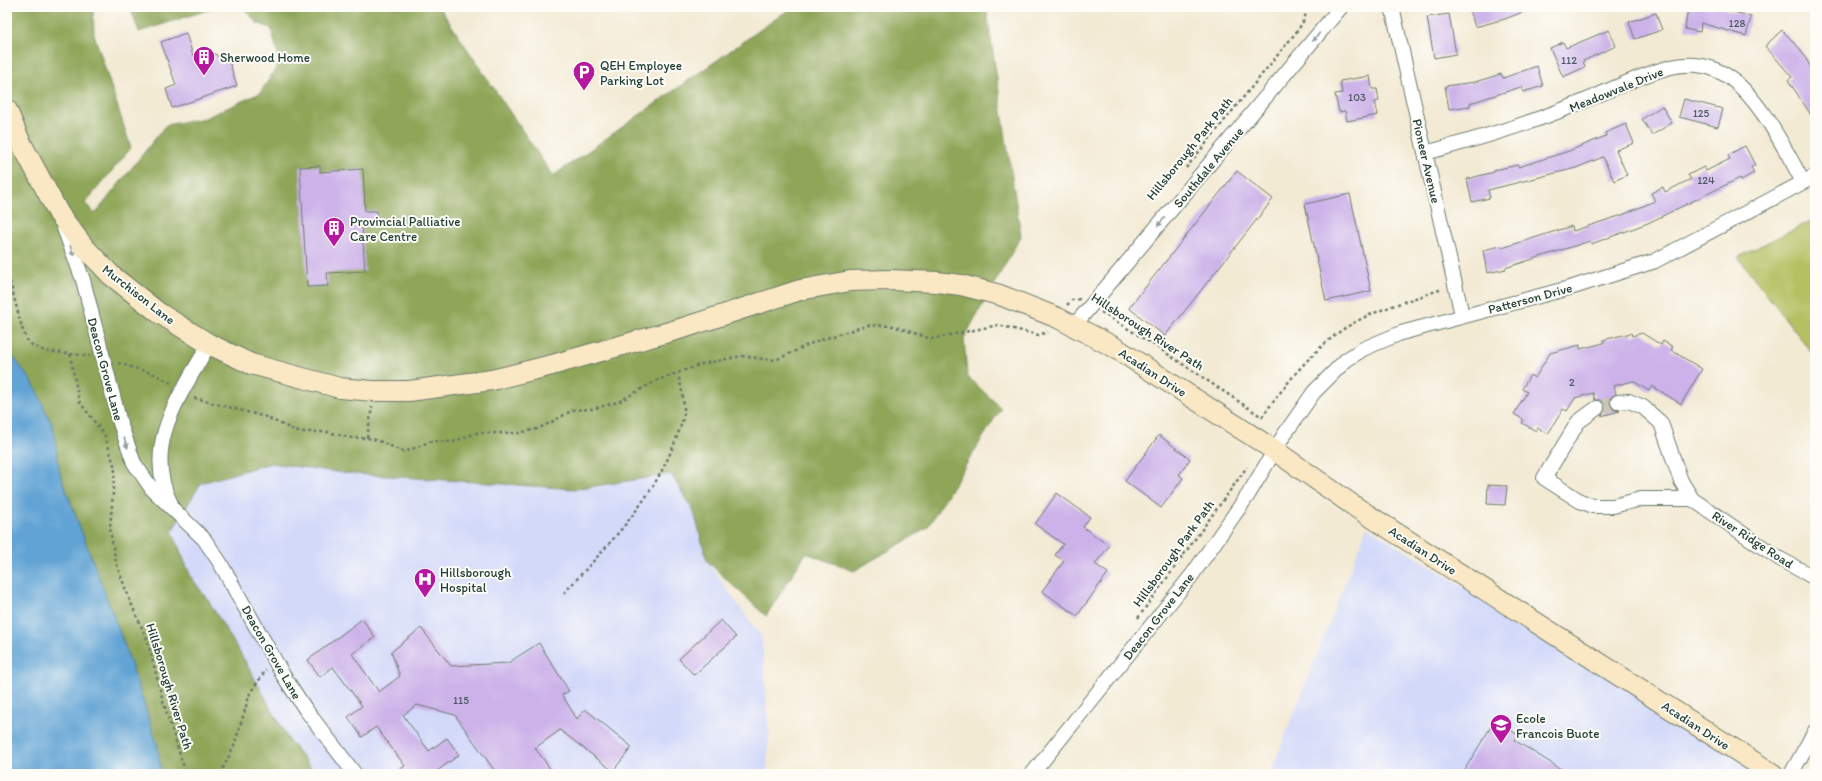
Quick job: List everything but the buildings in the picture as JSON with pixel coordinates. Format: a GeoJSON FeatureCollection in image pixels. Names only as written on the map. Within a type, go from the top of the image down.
{"type":"FeatureCollection","features":[{"type":"Feature","properties":{"kind":"street","name":"Southdale Avenue"},"geometry":{"type":"LineString","coordinates":[[1066,322],[1341,7]]}},
{"type":"Feature","properties":{"kind":"street","name":"Pioneer Avenue"},"geometry":{"type":"LineString","coordinates":[[1392,7],[1462,315]]}},
{"type":"Feature","properties":{"kind":"street","name":"Meadowvale Drive"},"geometry":{"type":"LineString","coordinates":[[1426,153],[1503,132],[1569,107],[1632,80],[1672,66],[1698,65],[1719,71],[1744,90],[1764,114],[1809,179]]}},
{"type":"Feature","properties":{"kind":"street","name":"Murchison Lane"},"geometry":{"type":"LineString","coordinates":[[7,110],[19,139],[59,214],[85,248],[112,276],[159,313],[209,344],[251,364],[340,388],[373,391]]}},
{"type":"Feature","properties":{"kind":"street","name":"Patterson Drive"},"geometry":{"type":"LineString","coordinates":[[1274,450],[1314,392],[1346,360],[1381,340],[1462,315],[1566,289],[1655,261],[1809,179]]}},
{"type":"Feature","properties":{"kind":"street","name":"Deacon Grove Lane"},"geometry":{"type":"LineString","coordinates":[[59,214],[83,280],[120,422],[134,463],[152,489],[204,538],[306,710],[355,774]]}},
{"type":"Feature","properties":{"kind":"street","name":"Acadian Drive"},"geometry":{"type":"LineString","coordinates":[[373,391],[409,391],[492,380],[552,365],[683,328],[800,290],[850,281],[890,280],[937,282],[961,285],[1000,295],[1066,322],[1114,347],[1274,450],[1357,508],[1773,774]]}},
{"type":"Feature","properties":{"kind":"street","name":"Deacon Grove Lane"},"geometry":{"type":"LineString","coordinates":[[175,511],[164,490],[160,469],[160,449],[166,424],[209,344]]}},
{"type":"Feature","properties":{"kind":"street","name":"River Ridge Road"},"geometry":{"type":"LineString","coordinates":[[1618,402],[1629,401],[1643,407],[1661,423],[1681,481],[1692,499],[1780,559],[1815,578]]}},
{"type":"Feature","properties":{"kind":"street"},"geometry":{"type":"LineString","coordinates":[[1597,408],[1578,422],[1544,478],[1592,506],[1613,506],[1641,499],[1692,499]]}},
{"type":"Feature","properties":{"kind":"street","name":"Deacon Grove Lane"},"geometry":{"type":"LineString","coordinates":[[1032,774],[1192,575],[1248,495],[1274,450]]}},
{"type":"Feature","properties":{"kind":"street"},"geometry":{"type":"LineString","coordinates":[[1791,774],[1815,731]]}},
{"type":"Feature","properties":{"kind":"path","name":"Hillsborough Park Path"},"geometry":{"type":"LineString","coordinates":[[1184,170],[1298,30],[1304,20],[1308,7]]}},
{"type":"Feature","properties":{"kind":"path","name":"Hillsborough River Path"},"geometry":{"type":"LineString","coordinates":[[7,270],[22,328],[27,340],[44,351],[103,358],[154,374],[172,383],[192,397],[266,417],[298,432],[328,432],[352,438],[367,438],[377,440],[401,451],[407,451],[432,441],[453,442],[476,433],[526,432],[550,423],[572,410],[592,409],[618,402],[658,380],[702,364],[742,356],[770,360],[778,359],[814,342],[868,325],[894,326],[931,339],[998,326],[1038,335],[1045,334],[1051,329],[1066,322],[1072,300],[1079,298],[1082,300]]}},
{"type":"Feature","properties":{"kind":"path","name":"Hillsborough River Path"},"geometry":{"type":"LineString","coordinates":[[1095,308],[1154,345],[1262,417],[1286,383],[1330,340],[1361,319],[1442,289]]}},
{"type":"Feature","properties":{"kind":"path","name":"Hillsborough River Path"},"geometry":{"type":"LineString","coordinates":[[70,354],[80,401],[104,436],[115,468],[110,529],[116,563],[130,601],[147,639],[163,701],[186,774]]}},
{"type":"Feature","properties":{"kind":"path"},"geometry":{"type":"LineString","coordinates":[[564,593],[622,529],[653,487],[672,449],[683,418],[683,397],[678,374]]}},
{"type":"Feature","properties":{"kind":"path"},"geometry":{"type":"LineString","coordinates":[[367,438],[372,409],[373,391]]}},
{"type":"Feature","properties":{"kind":"path","name":"Hillsborough Park Path"},"geometry":{"type":"LineString","coordinates":[[1134,623],[1250,463]]}},
{"type":"Feature","properties":{"kind":"path"},"geometry":{"type":"LineString","coordinates":[[220,774],[234,746],[250,693],[274,658]]}},
{"type":"Feature","properties":{"kind":"shaded area","name":"Hillsborough Hospital"},"geometry":{"type":"Polygon","coordinates":[[[271,463],[343,473],[576,489],[671,474],[694,512],[707,561],[762,638],[769,734],[767,774],[168,774],[136,533],[201,483],[271,463]]]}},
{"type":"Feature","properties":{"kind":"shaded area"},"geometry":{"type":"Polygon","coordinates":[[[1367,527],[1767,774],[1270,774],[1367,527]]]}},
{"type":"Feature","properties":{"kind":"green space"},"geometry":{"type":"Polygon","coordinates":[[[7,7],[93,7],[94,34],[131,148],[85,203],[95,214],[166,125],[205,118],[260,93],[280,62],[271,28],[257,23],[243,7],[439,7],[553,176],[791,8],[790,7],[986,7],[1021,236],[964,338],[967,376],[1001,408],[927,528],[854,571],[806,553],[766,616],[707,561],[694,512],[671,474],[576,489],[343,473],[271,463],[201,483],[172,531],[191,577],[208,600],[245,661],[288,739],[316,774],[161,774],[158,747],[127,652],[60,474],[53,427],[33,383],[7,349],[7,7]]]}},
{"type":"Feature","properties":{"kind":"green space"},"geometry":{"type":"Polygon","coordinates":[[[130,7],[217,7],[139,32],[130,7]]]}},
{"type":"Feature","properties":{"kind":"green space"},"geometry":{"type":"Polygon","coordinates":[[[1815,219],[1815,357],[1738,257],[1815,219]]]}},
{"type":"Feature","properties":{"kind":"water"},"geometry":{"type":"Polygon","coordinates":[[[7,349],[33,383],[53,427],[60,474],[127,652],[158,747],[161,774],[7,774],[7,349]]]}},
{"type":"Feature","properties":{"kind":"tunnel"},"geometry":{"type":"LineString","coordinates":[[1597,408],[1618,402]]}},
{"type":"Feature","properties":{"kind":"place","name":"Sherwood Home"},"geometry":{"type":"Point","coordinates":[204,76]}},
{"type":"Feature","properties":{"kind":"place","name":"QEH Employee Parking Lot"},"geometry":{"type":"Point","coordinates":[584,92]}},
{"type":"Feature","properties":{"kind":"place","name":"Provincial Palliative Care Centre"},"geometry":{"type":"Point","coordinates":[334,248]}},
{"type":"Feature","properties":{"kind":"place","name":"Hillsborough Hospital"},"geometry":{"type":"Point","coordinates":[425,598]}},
{"type":"Feature","properties":{"kind":"place","name":"Ecole Francois Buote"},"geometry":{"type":"Point","coordinates":[1501,744]}}]}
